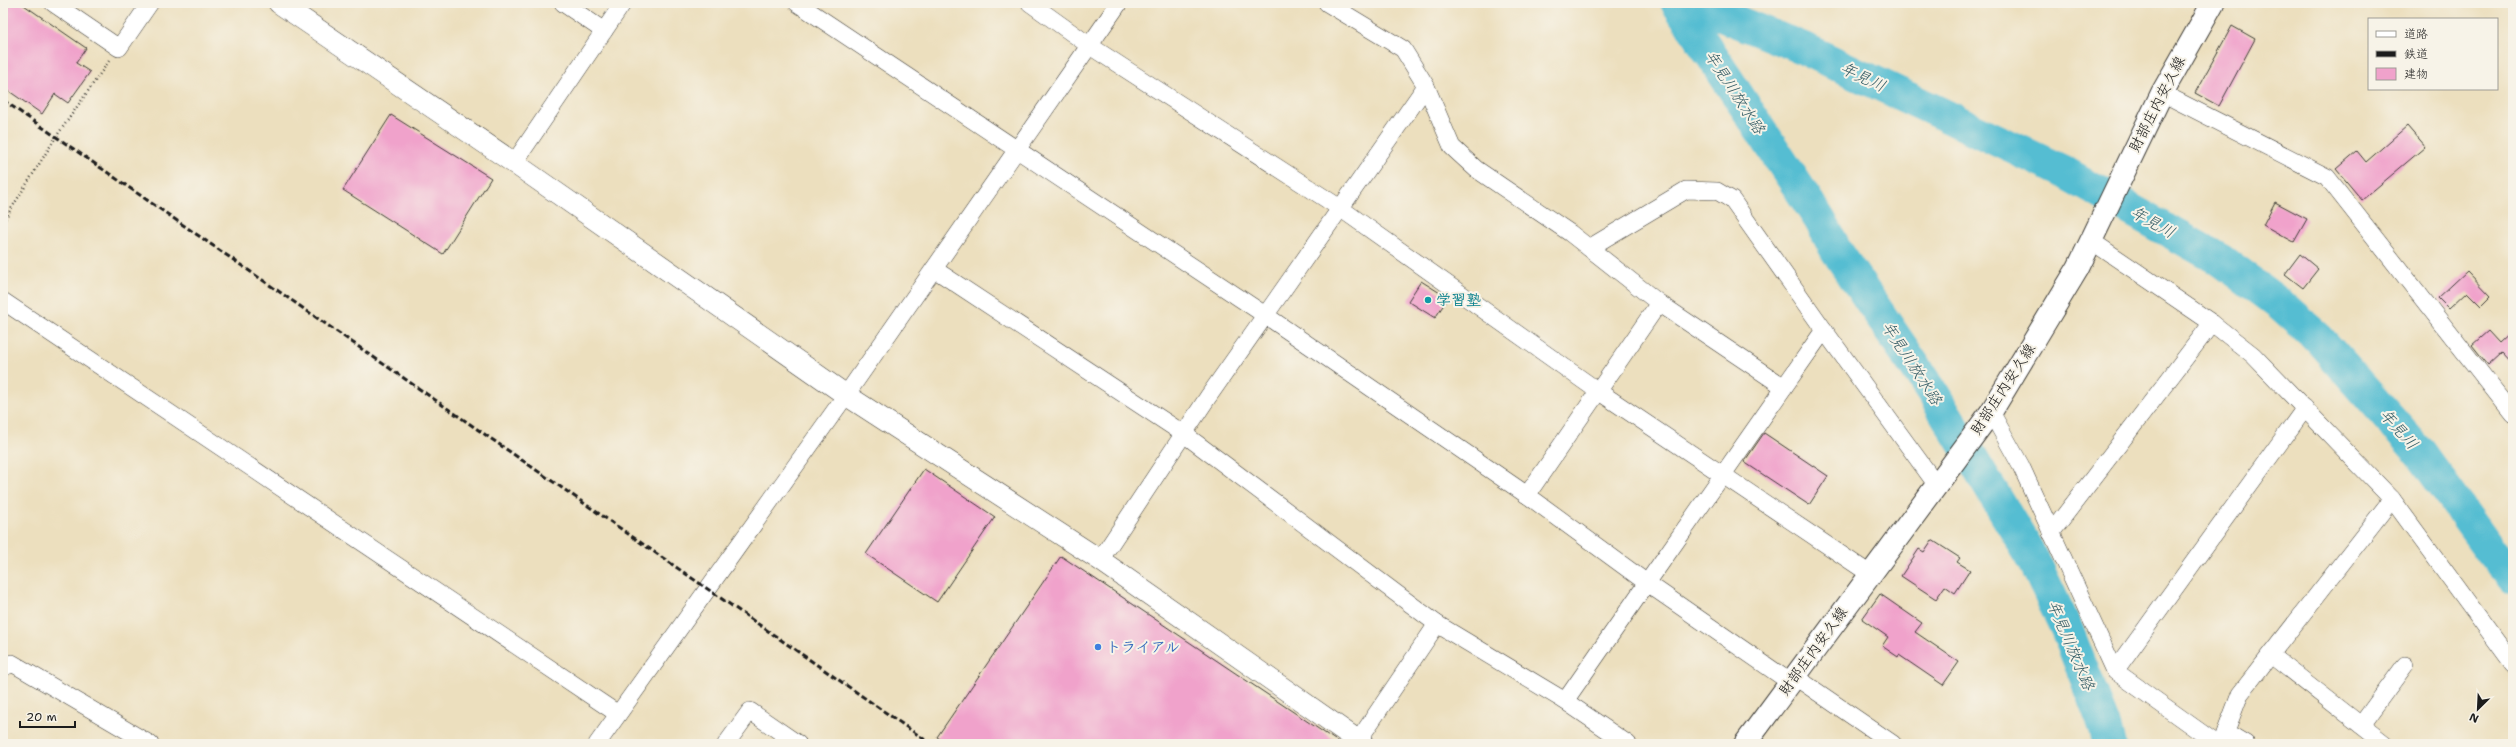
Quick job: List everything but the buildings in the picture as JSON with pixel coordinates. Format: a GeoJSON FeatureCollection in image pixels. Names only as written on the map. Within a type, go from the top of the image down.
{"type":"FeatureCollection","features":[{"type":"Feature","properties":{"kind":"main road","name":"財部庄内安久線"},"geometry":{"type":"LineString","coordinates":[[1745,744],[1986,418],[2078,268],[2115,186],[2162,93],[2213,3]]}},
{"type":"Feature","properties":{"kind":"street"},"geometry":{"type":"LineString","coordinates":[[53,3],[119,48],[150,3]]}},
{"type":"Feature","properties":{"kind":"street"},"geometry":{"type":"LineString","coordinates":[[278,3],[514,163],[846,395],[1100,560],[1361,742],[1437,624]]}},
{"type":"Feature","properties":{"kind":"street"},"geometry":{"type":"LineString","coordinates":[[563,3],[604,31]]}},
{"type":"Feature","properties":{"kind":"street"},"geometry":{"type":"LineString","coordinates":[[514,163],[623,3]]}},
{"type":"Feature","properties":{"kind":"street"},"geometry":{"type":"LineString","coordinates":[[797,3],[1016,151],[1265,315],[1527,495],[1647,583],[1893,744]]}},
{"type":"Feature","properties":{"kind":"street"},"geometry":{"type":"LineString","coordinates":[[1030,3],[1090,46],[1340,208],[1598,391],[1870,574]]}},
{"type":"Feature","properties":{"kind":"street"},"geometry":{"type":"LineString","coordinates":[[604,742],[618,714],[846,395],[1119,3]]}},
{"type":"Feature","properties":{"kind":"street"},"geometry":{"type":"LineString","coordinates":[[1326,3],[1403,50],[1426,86],[1452,147],[1476,169],[1589,248],[1659,303],[1784,387]]}},
{"type":"Feature","properties":{"kind":"street"},"geometry":{"type":"LineString","coordinates":[[1100,560],[1265,315],[1426,86]]}},
{"type":"Feature","properties":{"kind":"street"},"geometry":{"type":"LineString","coordinates":[[2162,93],[2327,177],[2513,414]]}},
{"type":"Feature","properties":{"kind":"street"},"geometry":{"type":"LineString","coordinates":[[1589,248],[1686,190],[1717,191],[1732,200],[1824,330],[1939,481]]}},
{"type":"Feature","properties":{"kind":"street"},"geometry":{"type":"LineString","coordinates":[[2093,233],[2253,356],[2305,408],[2392,499],[2513,664]]}},
{"type":"Feature","properties":{"kind":"street"},"geometry":{"type":"LineString","coordinates":[[934,269],[1184,434],[1437,624],[1565,700],[1628,744]]}},
{"type":"Feature","properties":{"kind":"street"},"geometry":{"type":"LineString","coordinates":[[3,301],[618,714]]}},
{"type":"Feature","properties":{"kind":"street"},"geometry":{"type":"LineString","coordinates":[[1527,495],[1659,303]]}},
{"type":"Feature","properties":{"kind":"street"},"geometry":{"type":"LineString","coordinates":[[2051,533],[2212,323]]}},
{"type":"Feature","properties":{"kind":"street"},"geometry":{"type":"LineString","coordinates":[[1565,700],[1721,474],[1824,330]]}},
{"type":"Feature","properties":{"kind":"street"},"geometry":{"type":"LineString","coordinates":[[2115,671],[2305,408]]}},
{"type":"Feature","properties":{"kind":"street"},"geometry":{"type":"LineString","coordinates":[[1986,418],[2021,466],[2115,671],[2221,740],[2246,744]]}},
{"type":"Feature","properties":{"kind":"street"},"geometry":{"type":"LineString","coordinates":[[2221,740],[2240,694],[2392,499]]}},
{"type":"Feature","properties":{"kind":"street"},"geometry":{"type":"LineString","coordinates":[[2271,655],[2385,744]]}},
{"type":"Feature","properties":{"kind":"street"},"geometry":{"type":"LineString","coordinates":[[3,668],[12,663],[150,744]]}},
{"type":"Feature","properties":{"kind":"street"},"geometry":{"type":"LineString","coordinates":[[2361,725],[2405,665]]}},
{"type":"Feature","properties":{"kind":"street"},"geometry":{"type":"LineString","coordinates":[[726,744],[750,711],[798,744]]}},
{"type":"Feature","properties":{"kind":"path"},"geometry":{"type":"LineString","coordinates":[[3,222],[56,137],[119,48]]}},
{"type":"Feature","properties":{"kind":"waterway","name":"年見川放水路"},"geometry":{"type":"LineString","coordinates":[[1677,3],[1820,220],[1836,250],[1933,393],[2034,561],[2067,630],[2105,727],[2109,744]]}},
{"type":"Feature","properties":{"kind":"waterway","name":"年見川"},"geometry":{"type":"LineString","coordinates":[[1690,3],[1805,49],[2062,171],[2222,261],[2280,304],[2318,338],[2421,454],[2492,553],[2513,578]]}},
{"type":"Feature","properties":{"kind":"railway"},"geometry":{"type":"LineString","coordinates":[[3,100],[931,744]]}},
{"type":"Feature","properties":{"kind":"place","name":"学習塾"},"geometry":{"type":"Point","coordinates":[1428,300]}},
{"type":"Feature","properties":{"kind":"place","name":"トライアル"},"geometry":{"type":"Point","coordinates":[1098,647]}}]}
